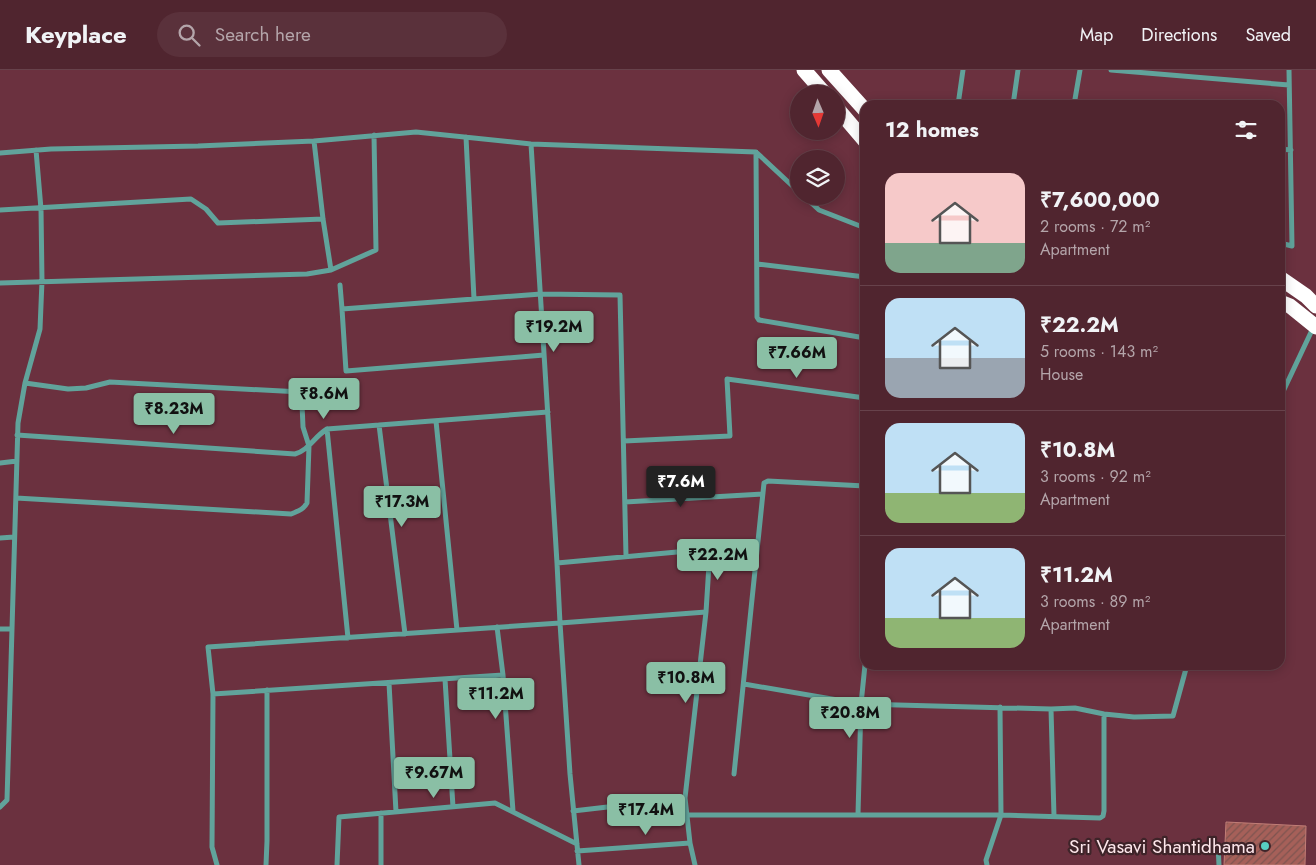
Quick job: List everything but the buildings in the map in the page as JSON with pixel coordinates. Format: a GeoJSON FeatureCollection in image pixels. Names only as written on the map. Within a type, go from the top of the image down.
{"type":"FeatureCollection","features":[{"type":"Feature","properties":{"kind":"highway"},"geometry":{"type":"LineString","coordinates":[[804,70],[817,85]]}},
{"type":"Feature","properties":{"kind":"highway"},"geometry":{"type":"LineString","coordinates":[[829,70],[860,104]]}},
{"type":"Feature","properties":{"kind":"highway"},"geometry":{"type":"LineString","coordinates":[[845,118],[860,135]]}},
{"type":"Feature","properties":{"kind":"highway"},"geometry":{"type":"LineString","coordinates":[[1285,281],[1306,296],[1316,306]]}},
{"type":"Feature","properties":{"kind":"highway"},"geometry":{"type":"LineString","coordinates":[[1285,304],[1315,326]]}},
{"type":"Feature","properties":{"kind":"street"},"geometry":{"type":"LineString","coordinates":[[959,100],[963,70]]}},
{"type":"Feature","properties":{"kind":"street"},"geometry":{"type":"LineString","coordinates":[[1014,100],[1018,70]]}},
{"type":"Feature","properties":{"kind":"street"},"geometry":{"type":"LineString","coordinates":[[1075,100],[1080,70]]}},
{"type":"Feature","properties":{"kind":"street"},"geometry":{"type":"LineString","coordinates":[[1112,70],[1290,86]]}},
{"type":"Feature","properties":{"kind":"street"},"geometry":{"type":"LineString","coordinates":[[1285,244],[1292,246],[1289,70]]}},
{"type":"Feature","properties":{"kind":"street"},"geometry":{"type":"LineString","coordinates":[[0,154],[36,150],[198,146],[314,140],[416,132],[531,144],[756,152],[790,184]]}},
{"type":"Feature","properties":{"kind":"street"},"geometry":{"type":"LineString","coordinates":[[0,283],[307,274],[331,270],[376,250],[374,135]]}},
{"type":"Feature","properties":{"kind":"street"},"geometry":{"type":"LineString","coordinates":[[466,137],[474,299]]}},
{"type":"Feature","properties":{"kind":"street"},"geometry":{"type":"LineString","coordinates":[[314,140],[331,270]]}},
{"type":"Feature","properties":{"kind":"street"},"geometry":{"type":"LineString","coordinates":[[531,144],[560,623],[573,811],[579,865]]}},
{"type":"Feature","properties":{"kind":"street"},"geometry":{"type":"LineString","coordinates":[[1285,149],[1291,150]]}},
{"type":"Feature","properties":{"kind":"street"},"geometry":{"type":"LineString","coordinates":[[0,807],[7,800],[18,423],[25,383],[40,329],[42,281],[41,209],[36,150]]}},
{"type":"Feature","properties":{"kind":"street"},"geometry":{"type":"LineString","coordinates":[[756,152],[757,317],[759,320],[860,337]]}},
{"type":"Feature","properties":{"kind":"street"},"geometry":{"type":"LineString","coordinates":[[0,210],[191,199],[206,209],[218,223],[323,219]]}},
{"type":"Feature","properties":{"kind":"street"},"geometry":{"type":"LineString","coordinates":[[814,205],[819,210],[860,226]]}},
{"type":"Feature","properties":{"kind":"street"},"geometry":{"type":"LineString","coordinates":[[757,264],[860,276]]}},
{"type":"Feature","properties":{"kind":"street"},"geometry":{"type":"LineString","coordinates":[[340,286],[346,371],[544,355]]}},
{"type":"Feature","properties":{"kind":"street"},"geometry":{"type":"LineString","coordinates":[[342,309],[541,294],[620,295],[626,556]]}},
{"type":"Feature","properties":{"kind":"street"},"geometry":{"type":"LineString","coordinates":[[1285,388],[1315,326]]}},
{"type":"Feature","properties":{"kind":"street"},"geometry":{"type":"LineString","coordinates":[[624,441],[730,436],[727,380],[860,397]]}},
{"type":"Feature","properties":{"kind":"street"},"geometry":{"type":"LineString","coordinates":[[16,498],[291,514],[304,508],[306,503],[309,446],[303,427],[301,381]]}},
{"type":"Feature","properties":{"kind":"street"},"geometry":{"type":"LineString","coordinates":[[25,383],[68,389],[86,388],[110,382],[301,392]]}},
{"type":"Feature","properties":{"kind":"street"},"geometry":{"type":"LineString","coordinates":[[17,435],[295,454],[302,452],[315,438],[326,430],[548,412]]}},
{"type":"Feature","properties":{"kind":"street"},"geometry":{"type":"LineString","coordinates":[[436,421],[457,630]]}},
{"type":"Feature","properties":{"kind":"street"},"geometry":{"type":"LineString","coordinates":[[379,425],[405,634]]}},
{"type":"Feature","properties":{"kind":"street"},"geometry":{"type":"LineString","coordinates":[[326,430],[348,638]]}},
{"type":"Feature","properties":{"kind":"street"},"geometry":{"type":"LineString","coordinates":[[0,463],[16,462]]}},
{"type":"Feature","properties":{"kind":"street"},"geometry":{"type":"LineString","coordinates":[[734,774],[764,483],[768,481],[860,486]]}},
{"type":"Feature","properties":{"kind":"street"},"geometry":{"type":"LineString","coordinates":[[625,502],[763,494]]}},
{"type":"Feature","properties":{"kind":"street"},"geometry":{"type":"LineString","coordinates":[[0,538],[14,537]]}},
{"type":"Feature","properties":{"kind":"street"},"geometry":{"type":"LineString","coordinates":[[557,563],[710,549],[706,612],[685,798],[690,843],[695,865]]}},
{"type":"Feature","properties":{"kind":"street"},"geometry":{"type":"LineString","coordinates":[[217,865],[212,847],[213,694],[208,647],[706,612]]}},
{"type":"Feature","properties":{"kind":"street"},"geometry":{"type":"LineString","coordinates":[[498,627],[513,811]]}},
{"type":"Feature","properties":{"kind":"street"},"geometry":{"type":"LineString","coordinates":[[0,629],[12,629]]}},
{"type":"Feature","properties":{"kind":"street"},"geometry":{"type":"LineString","coordinates":[[858,814],[860,704],[865,670]]}},
{"type":"Feature","properties":{"kind":"street"},"geometry":{"type":"LineString","coordinates":[[744,684],[860,704],[1076,708],[1104,714],[1134,717],[1173,716],[1186,670]]}},
{"type":"Feature","properties":{"kind":"street"},"geometry":{"type":"LineString","coordinates":[[213,694],[503,675]]}},
{"type":"Feature","properties":{"kind":"street"},"geometry":{"type":"LineString","coordinates":[[445,679],[453,807]]}},
{"type":"Feature","properties":{"kind":"street"},"geometry":{"type":"LineString","coordinates":[[389,683],[396,812]]}},
{"type":"Feature","properties":{"kind":"street"},"geometry":{"type":"LineString","coordinates":[[266,865],[267,690]]}},
{"type":"Feature","properties":{"kind":"street"},"geometry":{"type":"LineString","coordinates":[[987,865],[986,860],[1001,815],[1000,708]]}},
{"type":"Feature","properties":{"kind":"street"},"geometry":{"type":"LineString","coordinates":[[1051,709],[1054,816]]}},
{"type":"Feature","properties":{"kind":"street"},"geometry":{"type":"LineString","coordinates":[[687,814],[1001,815],[1100,818],[1103,816],[1104,714]]}},
{"type":"Feature","properties":{"kind":"street"},"geometry":{"type":"LineString","coordinates":[[573,811],[685,798]]}},
{"type":"Feature","properties":{"kind":"street"},"geometry":{"type":"LineString","coordinates":[[337,865],[340,817],[495,803],[577,844]]}},
{"type":"Feature","properties":{"kind":"street"},"geometry":{"type":"LineString","coordinates":[[381,814],[381,865]]}},
{"type":"Feature","properties":{"kind":"street"},"geometry":{"type":"LineString","coordinates":[[578,851],[690,843]]}},
{"type":"Feature","properties":{"kind":"street"},"geometry":{"type":"LineString","coordinates":[[1218,845],[1219,865]]}},
{"type":"Feature","properties":{"kind":"place","name":"Sri Vasavi Shantidhama"},"geometry":{"type":"Point","coordinates":[1265,846]}}]}
